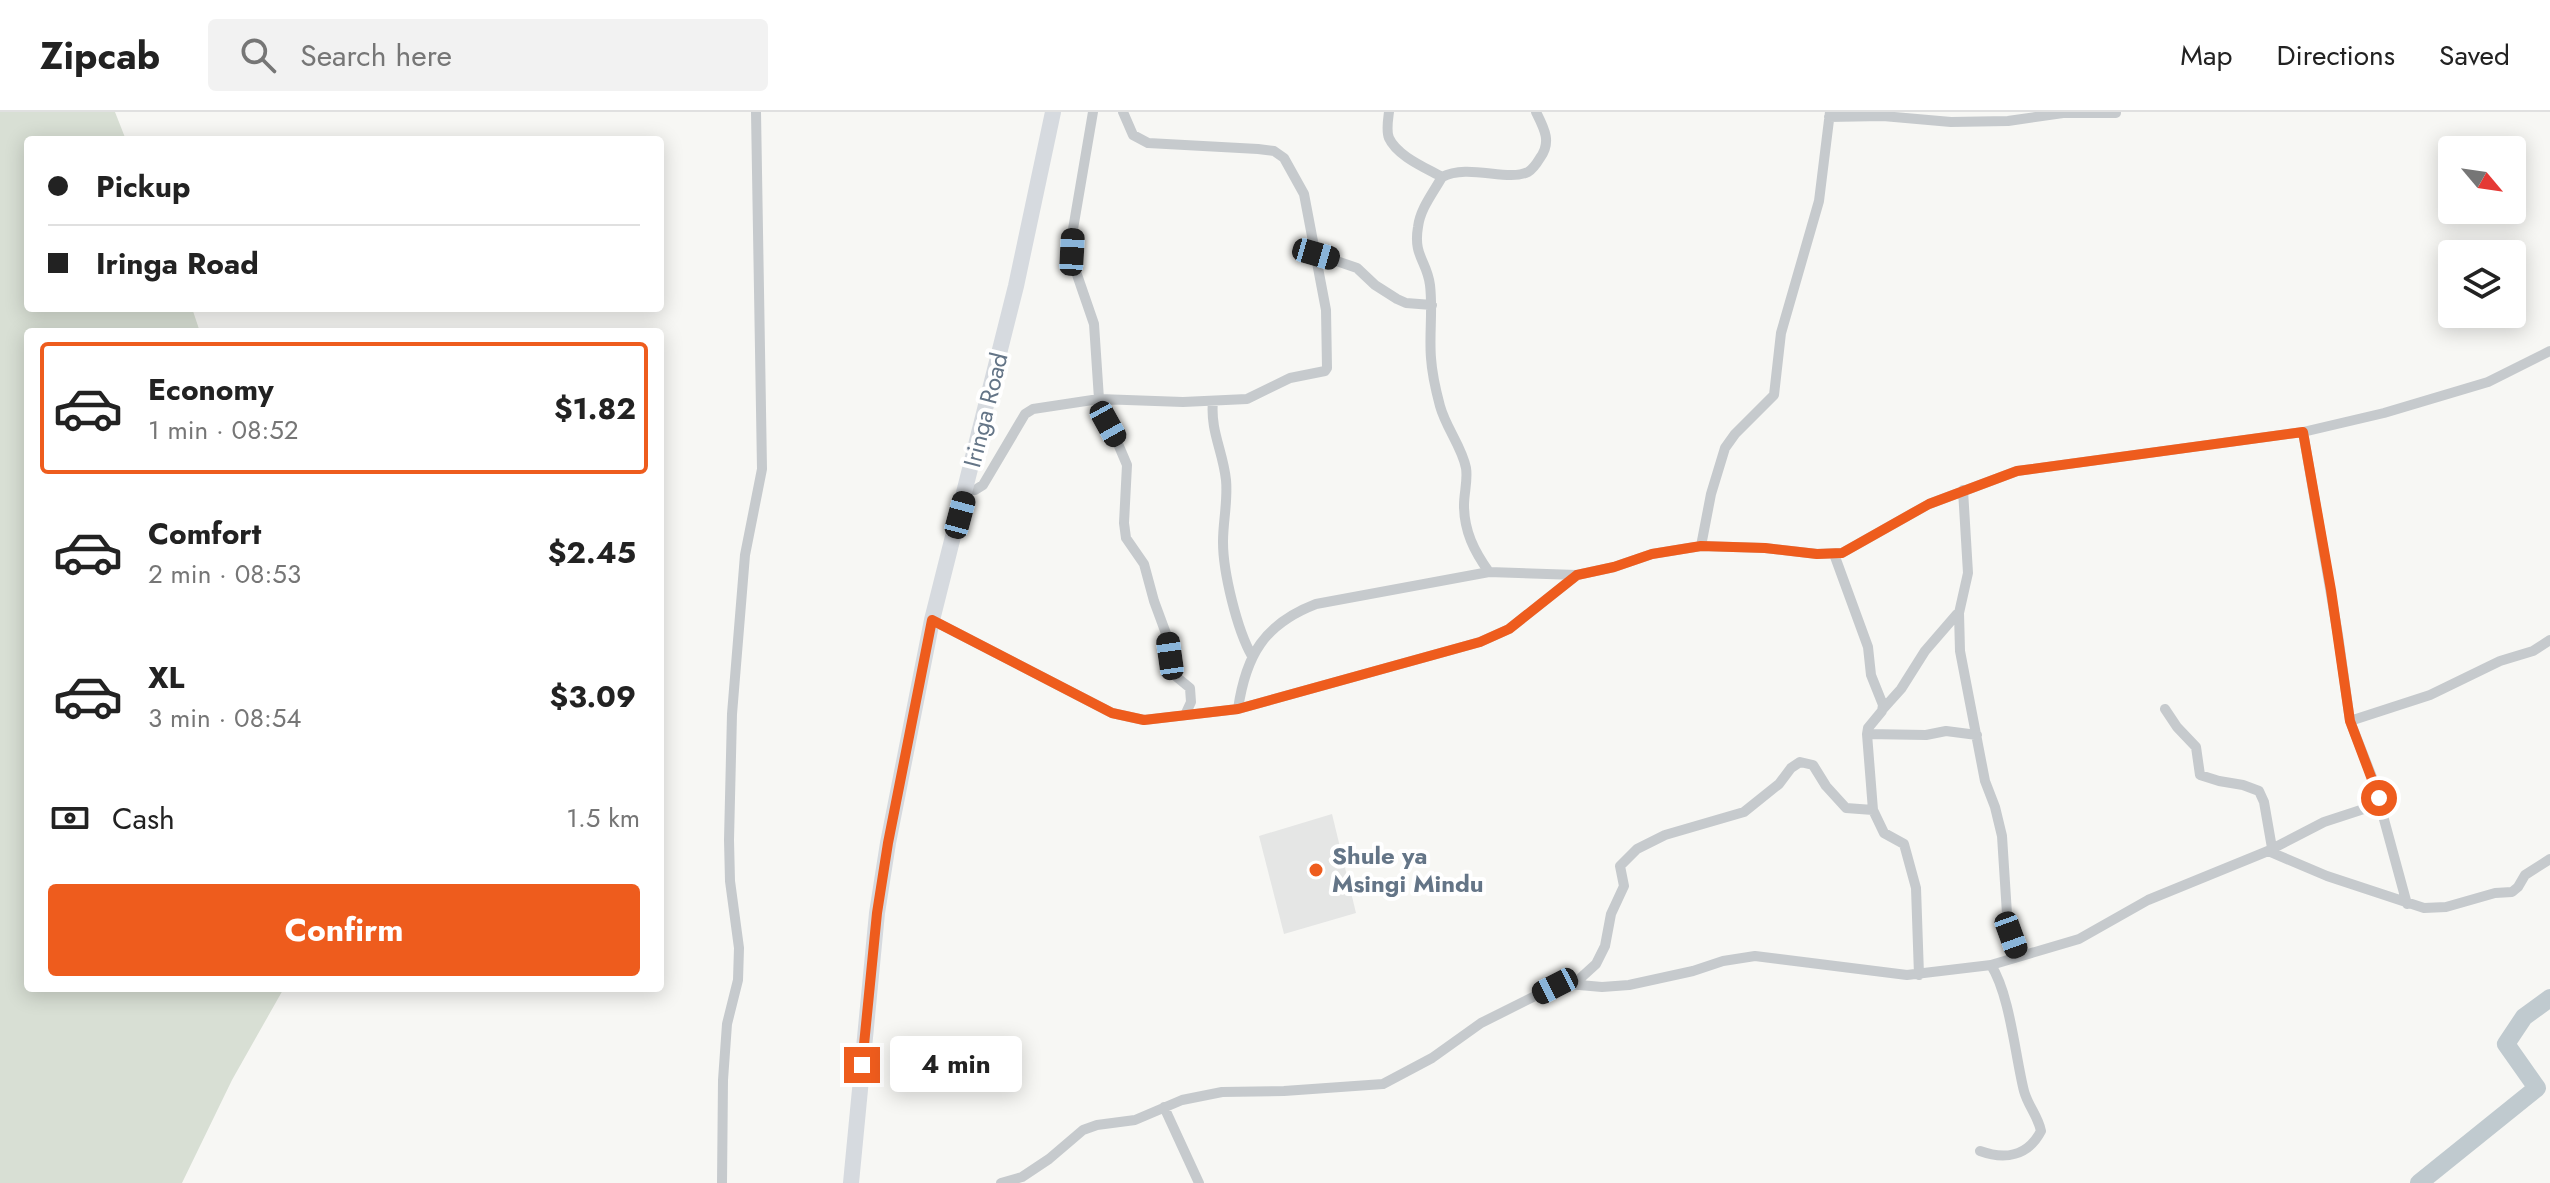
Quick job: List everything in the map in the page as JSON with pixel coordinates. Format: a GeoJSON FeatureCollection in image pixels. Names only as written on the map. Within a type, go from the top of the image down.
{"type":"FeatureCollection","features":[{"type":"Feature","properties":{"kind":"highway","name":"Iringa Road"},"geometry":{"type":"LineString","coordinates":[[851,1183],[877,913],[888,843],[932,620],[1016,286],[1053,112]]}},
{"type":"Feature","properties":{"kind":"street"},"geometry":{"type":"LineString","coordinates":[[722,1183],[727,1024],[738,980],[729,840],[732,714],[745,555],[762,469],[756,112]]}},
{"type":"Feature","properties":{"kind":"street"},"geometry":{"type":"LineString","coordinates":[[1093,112],[1076,209],[1072,252],[1094,324],[1099,399],[1127,465],[1126,538],[1144,564],[1168,639],[1173,674],[1190,688],[1191,702],[1185,715]]}},
{"type":"Feature","properties":{"kind":"street"},"geometry":{"type":"LineString","coordinates":[[967,490],[983,485],[1028,411],[1099,399],[1247,399],[1290,378],[1327,368],[1326,310],[1304,194],[1284,158],[1274,151],[1258,149],[1148,143],[1133,135],[1123,112]]}},
{"type":"Feature","properties":{"kind":"street"},"geometry":{"type":"LineString","coordinates":[[1389,112],[1389,139],[1400,152],[1442,177]]}},
{"type":"Feature","properties":{"kind":"street"},"geometry":{"type":"LineString","coordinates":[[1489,572],[1466,528],[1464,503],[1467,472],[1441,409],[1436,386],[1431,360],[1432,305],[1428,276],[1419,258],[1418,222],[1442,177],[1461,172],[1521,174],[1534,167],[1546,147],[1546,135],[1536,112]]}},
{"type":"Feature","properties":{"kind":"street"},"geometry":{"type":"LineString","coordinates":[[1701,546],[1711,494],[1725,448],[1774,395],[1785,319],[1819,201],[1830,115],[1951,122],[2008,121],[2063,113],[2116,113]]}},
{"type":"Feature","properties":{"kind":"street"},"geometry":{"type":"LineString","coordinates":[[1316,254],[1357,268],[1390,296],[1406,303],[1432,305]]}},
{"type":"Feature","properties":{"kind":"street"},"geometry":{"type":"LineString","coordinates":[[1238,709],[1252,656],[1259,643],[1280,622],[1316,604],[1489,572],[1577,575],[1652,554],[1701,546],[1834,554],[1847,551],[1907,515],[1963,490],[2017,471],[2303,432],[2384,413],[2488,382],[2550,351]]}},
{"type":"Feature","properties":{"kind":"street"},"geometry":{"type":"LineString","coordinates":[[1213,401],[1211,419],[1226,476],[1224,566],[1244,643],[1252,656]]}},
{"type":"Feature","properties":{"kind":"street"},"geometry":{"type":"LineString","coordinates":[[2303,432],[2350,721],[2379,801],[2407,904]]}},
{"type":"Feature","properties":{"kind":"street"},"geometry":{"type":"LineString","coordinates":[[1963,490],[1968,573],[1959,613],[1960,651],[1985,781],[2002,836],[2007,914],[2019,956]]}},
{"type":"Feature","properties":{"kind":"street"},"geometry":{"type":"LineString","coordinates":[[1834,554],[1868,647],[1870,672],[1883,709]]}},
{"type":"Feature","properties":{"kind":"street"},"geometry":{"type":"LineString","coordinates":[[932,620],[1112,713],[1144,720],[1238,709],[1416,661],[1495,636],[1509,629],[1577,575]]}},
{"type":"Feature","properties":{"kind":"street"},"geometry":{"type":"LineString","coordinates":[[1919,975],[1916,888],[1906,848],[1900,841],[1884,833],[1873,810],[1867,734],[1868,728],[1901,689],[1925,651],[1959,613]]}},
{"type":"Feature","properties":{"kind":"street"},"geometry":{"type":"LineString","coordinates":[[2350,721],[2430,695],[2500,661],[2533,651],[2550,640]]}},
{"type":"Feature","properties":{"kind":"street"},"geometry":{"type":"LineString","coordinates":[[2165,709],[2196,747],[2200,775],[2243,785],[2257,790],[2261,795],[2270,849]]}},
{"type":"Feature","properties":{"kind":"street"},"geometry":{"type":"LineString","coordinates":[[1867,734],[1926,735],[1946,731],[1977,735]]}},
{"type":"Feature","properties":{"kind":"street"},"geometry":{"type":"LineString","coordinates":[[1574,984],[1593,967],[1605,946],[1611,914],[1624,884],[1620,866],[1637,849],[1665,835],[1743,813],[1800,762],[1813,765],[1843,806],[1854,810],[1873,810]]}},
{"type":"Feature","properties":{"kind":"street"},"geometry":{"type":"LineString","coordinates":[[1001,1183],[1022,1177],[1083,1130],[1135,1120],[1182,1100],[1222,1092],[1383,1084],[1432,1058],[1481,1023],[1555,986],[1629,985],[1723,961],[1765,956],[1843,969],[1919,975],[1991,965],[2079,939],[2148,900],[2270,849],[2324,822],[2373,807],[2379,801]]}},
{"type":"Feature","properties":{"kind":"street"},"geometry":{"type":"LineString","coordinates":[[2270,849],[2327,876],[2424,908],[2446,907],[2495,893],[2512,892],[2525,875],[2550,859]]}},
{"type":"Feature","properties":{"kind":"street"},"geometry":{"type":"LineString","coordinates":[[1980,1151],[1994,1156],[2020,1153],[2029,1148],[2041,1131],[2039,1120],[2026,1096],[1997,975],[1991,965]]}},
{"type":"Feature","properties":{"kind":"street"},"geometry":{"type":"LineString","coordinates":[[1164,1107],[1199,1183]]}},
{"type":"Feature","properties":{"kind":"shaded area"},"geometry":{"type":"Polygon","coordinates":[[[0,112],[115,112],[124,136],[24,136],[24,312],[193,312],[199,328],[24,328],[24,992],[282,992],[232,1080],[182,1183],[0,1183],[0,112]]]}},
{"type":"Feature","properties":{"kind":"shaded area"},"geometry":{"type":"Polygon","coordinates":[[[1332,814],[1356,913],[1284,934],[1259,836],[1332,814]]]}},
{"type":"Feature","properties":{"kind":"waterway"},"geometry":{"type":"LineString","coordinates":[[2419,1183],[2537,1088],[2506,1044],[2524,1017],[2550,998]]}},
{"type":"Feature","properties":{"kind":"place","name":"Shule ya Msingi Mindu"},"geometry":{"type":"Point","coordinates":[1316,870]}},
{"type":"Feature","properties":{"kind":"route"},"geometry":{"type":"LineString","coordinates":[[862,1065],[877,913],[888,843],[932,620],[1112,713],[1144,720],[1238,709],[1480,642],[1509,629],[1577,575],[1652,554],[1701,546],[1842,553],[1929,504],[2017,471],[2303,432],[2350,721],[2379,798]]}}]}
